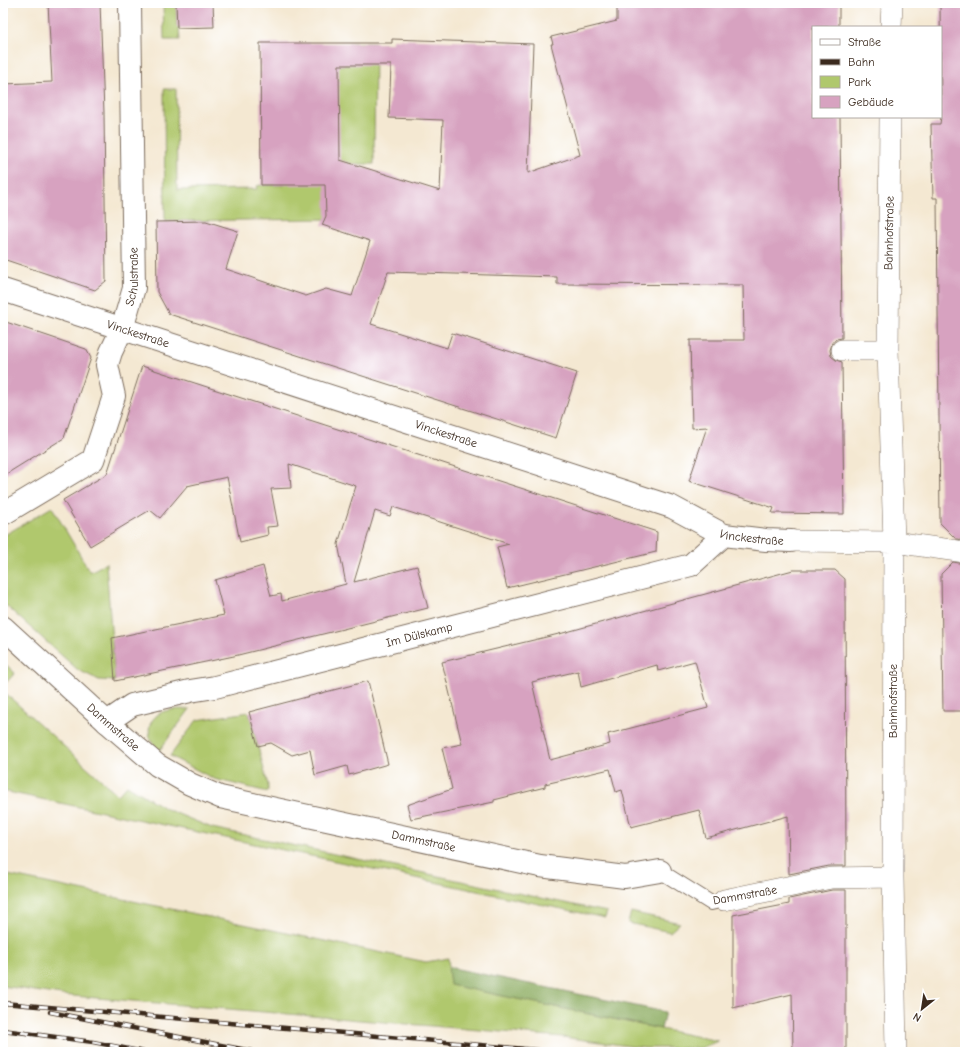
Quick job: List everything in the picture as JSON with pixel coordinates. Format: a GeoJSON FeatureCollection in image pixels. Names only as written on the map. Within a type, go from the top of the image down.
{"type":"FeatureCollection","features":[{"type":"Feature","properties":{"kind":"street","name":"Schulstraße"},"geometry":{"type":"LineString","coordinates":[[3,514],[93,460],[114,396],[107,366],[111,352],[122,329],[134,288],[130,3]]}},
{"type":"Feature","properties":{"kind":"street"},"geometry":{"type":"LineString","coordinates":[[891,26],[892,3]]}},
{"type":"Feature","properties":{"kind":"street","name":"Bahnhofstraße"},"geometry":{"type":"LineString","coordinates":[[890,118],[888,350],[894,542],[893,877],[896,1052]]}},
{"type":"Feature","properties":{"kind":"street","name":"Vinckestraße"},"geometry":{"type":"LineString","coordinates":[[3,290],[672,507],[724,535],[766,540],[894,542],[965,552]]}},
{"type":"Feature","properties":{"kind":"street"},"geometry":{"type":"LineString","coordinates":[[842,350],[888,350]]}},
{"type":"Feature","properties":{"kind":"street","name":"Im Dülskamp"},"geometry":{"type":"LineString","coordinates":[[107,722],[132,706],[190,691],[215,687],[691,565],[724,535]]}},
{"type":"Feature","properties":{"kind":"street","name":"Dammstraße"},"geometry":{"type":"LineString","coordinates":[[3,627],[107,722],[157,765],[190,784],[220,797],[540,866],[625,877],[660,871]]}},
{"type":"Feature","properties":{"kind":"street","name":"Dammstraße"},"geometry":{"type":"LineString","coordinates":[[724,900],[830,878],[893,877]]}},
{"type":"Feature","properties":{"kind":"lane","name":"Dammstraße"},"geometry":{"type":"LineString","coordinates":[[660,871],[711,903],[724,900]]}},
{"type":"Feature","properties":{"kind":"green space"},"geometry":{"type":"Polygon","coordinates":[[[163,3],[176,3],[177,27],[179,28],[180,40],[164,40],[163,3]]]}},
{"type":"Feature","properties":{"kind":"green space"},"geometry":{"type":"Polygon","coordinates":[[[350,43],[375,43],[374,164],[353,164],[334,219],[165,221],[164,89],[176,89],[177,190],[257,189],[257,186],[261,185],[285,185],[339,65],[350,65],[350,43]]]}},
{"type":"Feature","properties":{"kind":"green space"},"geometry":{"type":"Polygon","coordinates":[[[52,507],[90,572],[106,563],[115,681],[99,680],[78,670],[3,603],[3,536],[52,507]]]}},
{"type":"Feature","properties":{"kind":"green space"},"geometry":{"type":"Polygon","coordinates":[[[3,662],[15,673],[3,686],[3,662]]]}},
{"type":"Feature","properties":{"kind":"green space"},"geometry":{"type":"Polygon","coordinates":[[[3,691],[118,795],[127,785],[166,809],[212,828],[607,912],[605,918],[3,791],[3,691]]]}},
{"type":"Feature","properties":{"kind":"green space"},"geometry":{"type":"Polygon","coordinates":[[[174,709],[190,709],[159,751],[154,746],[149,735],[149,729],[154,719],[158,714],[165,711],[174,709]]]}},
{"type":"Feature","properties":{"kind":"green space"},"geometry":{"type":"Polygon","coordinates":[[[249,712],[268,785],[268,792],[214,779],[170,756],[197,720],[249,712]]]}},
{"type":"Feature","properties":{"kind":"green space"},"geometry":{"type":"Polygon","coordinates":[[[3,874],[426,962],[448,958],[451,985],[718,1041],[701,1048],[644,1048],[562,1037],[61,995],[3,986],[3,874]]]}},
{"type":"Feature","properties":{"kind":"green space"},"geometry":{"type":"Polygon","coordinates":[[[631,912],[680,923],[670,932],[628,923],[631,912]]]}},
{"type":"Feature","properties":{"kind":"green space"},"geometry":{"type":"Polygon","coordinates":[[[448,967],[665,1012],[661,1029],[450,985],[448,967]]]}},
{"type":"Feature","properties":{"kind":"building"},"geometry":{"type":"Polygon","coordinates":[[[48,3],[100,3],[104,113],[106,281],[95,290],[3,259],[3,84],[52,82],[48,3]]]}},
{"type":"Feature","properties":{"kind":"building"},"geometry":{"type":"Polygon","coordinates":[[[176,3],[213,3],[214,27],[177,28],[176,3]]]}},
{"type":"Feature","properties":{"kind":"building"},"geometry":{"type":"Polygon","coordinates":[[[617,3],[839,3],[839,26],[812,26],[812,118],[840,118],[842,338],[836,339],[830,350],[831,356],[842,362],[844,514],[772,513],[774,508],[689,481],[707,427],[692,428],[690,340],[744,340],[743,285],[557,284],[557,277],[388,272],[371,324],[447,348],[452,333],[577,373],[556,438],[169,314],[157,292],[156,222],[206,221],[238,231],[226,269],[306,296],[326,289],[352,296],[370,241],[322,225],[326,216],[325,185],[261,185],[260,43],[392,43],[392,39],[533,44],[528,173],[580,155],[551,44],[553,44],[551,37],[617,21],[617,3]],[[339,65],[340,160],[440,191],[443,120],[389,118],[391,65],[339,65]]]}},
{"type":"Feature","properties":{"kind":"building"},"geometry":{"type":"Polygon","coordinates":[[[940,3],[965,3],[965,540],[956,539],[940,523],[937,198],[933,198],[931,124],[940,124],[942,118],[942,26],[940,26],[940,3]]]}},
{"type":"Feature","properties":{"kind":"building"},"geometry":{"type":"Polygon","coordinates":[[[3,321],[86,349],[91,358],[64,438],[3,476],[3,321]]]}},
{"type":"Feature","properties":{"kind":"building"},"geometry":{"type":"Polygon","coordinates":[[[142,366],[657,532],[656,552],[507,588],[497,547],[509,544],[393,507],[390,516],[375,511],[354,582],[417,566],[428,608],[234,656],[115,681],[112,638],[224,615],[215,580],[263,566],[271,596],[281,594],[282,601],[346,584],[338,544],[356,486],[289,464],[291,488],[271,489],[278,526],[267,527],[268,535],[240,542],[227,477],[187,486],[160,518],[150,510],[90,546],[63,500],[107,474],[142,366]]]}},
{"type":"Feature","properties":{"kind":"building"},"geometry":{"type":"Polygon","coordinates":[[[953,562],[965,564],[965,711],[943,711],[941,574],[953,562]]]}},
{"type":"Feature","properties":{"kind":"building"},"geometry":{"type":"Polygon","coordinates":[[[793,570],[835,570],[845,579],[846,866],[829,866],[789,874],[788,816],[706,838],[699,810],[631,827],[622,790],[616,792],[610,769],[545,784],[545,787],[494,800],[494,802],[411,819],[407,805],[452,789],[442,748],[462,744],[442,662],[563,633],[793,570]],[[695,661],[658,671],[657,665],[581,687],[578,671],[532,682],[550,760],[610,744],[608,734],[708,708],[695,661]]]}},
{"type":"Feature","properties":{"kind":"building"},"geometry":{"type":"Polygon","coordinates":[[[368,681],[388,764],[349,775],[347,766],[315,775],[310,750],[292,755],[271,743],[258,746],[249,712],[368,681]]]}},
{"type":"Feature","properties":{"kind":"building"},"geometry":{"type":"Polygon","coordinates":[[[832,890],[846,890],[846,1052],[793,1052],[792,994],[733,1008],[733,915],[789,904],[789,899],[832,890]]]}},
{"type":"Feature","properties":{"kind":"railway"},"geometry":{"type":"LineString","coordinates":[[3,1003],[560,1052]]}},
{"type":"Feature","properties":{"kind":"railway"},"geometry":{"type":"LineString","coordinates":[[50,1012],[257,1052]]}},
{"type":"Feature","properties":{"kind":"railway"},"geometry":{"type":"LineString","coordinates":[[3,1030],[93,1042],[144,1052]]}},
{"type":"Feature","properties":{"kind":"railway"},"geometry":{"type":"LineString","coordinates":[[457,1048],[480,1052]]}}]}
